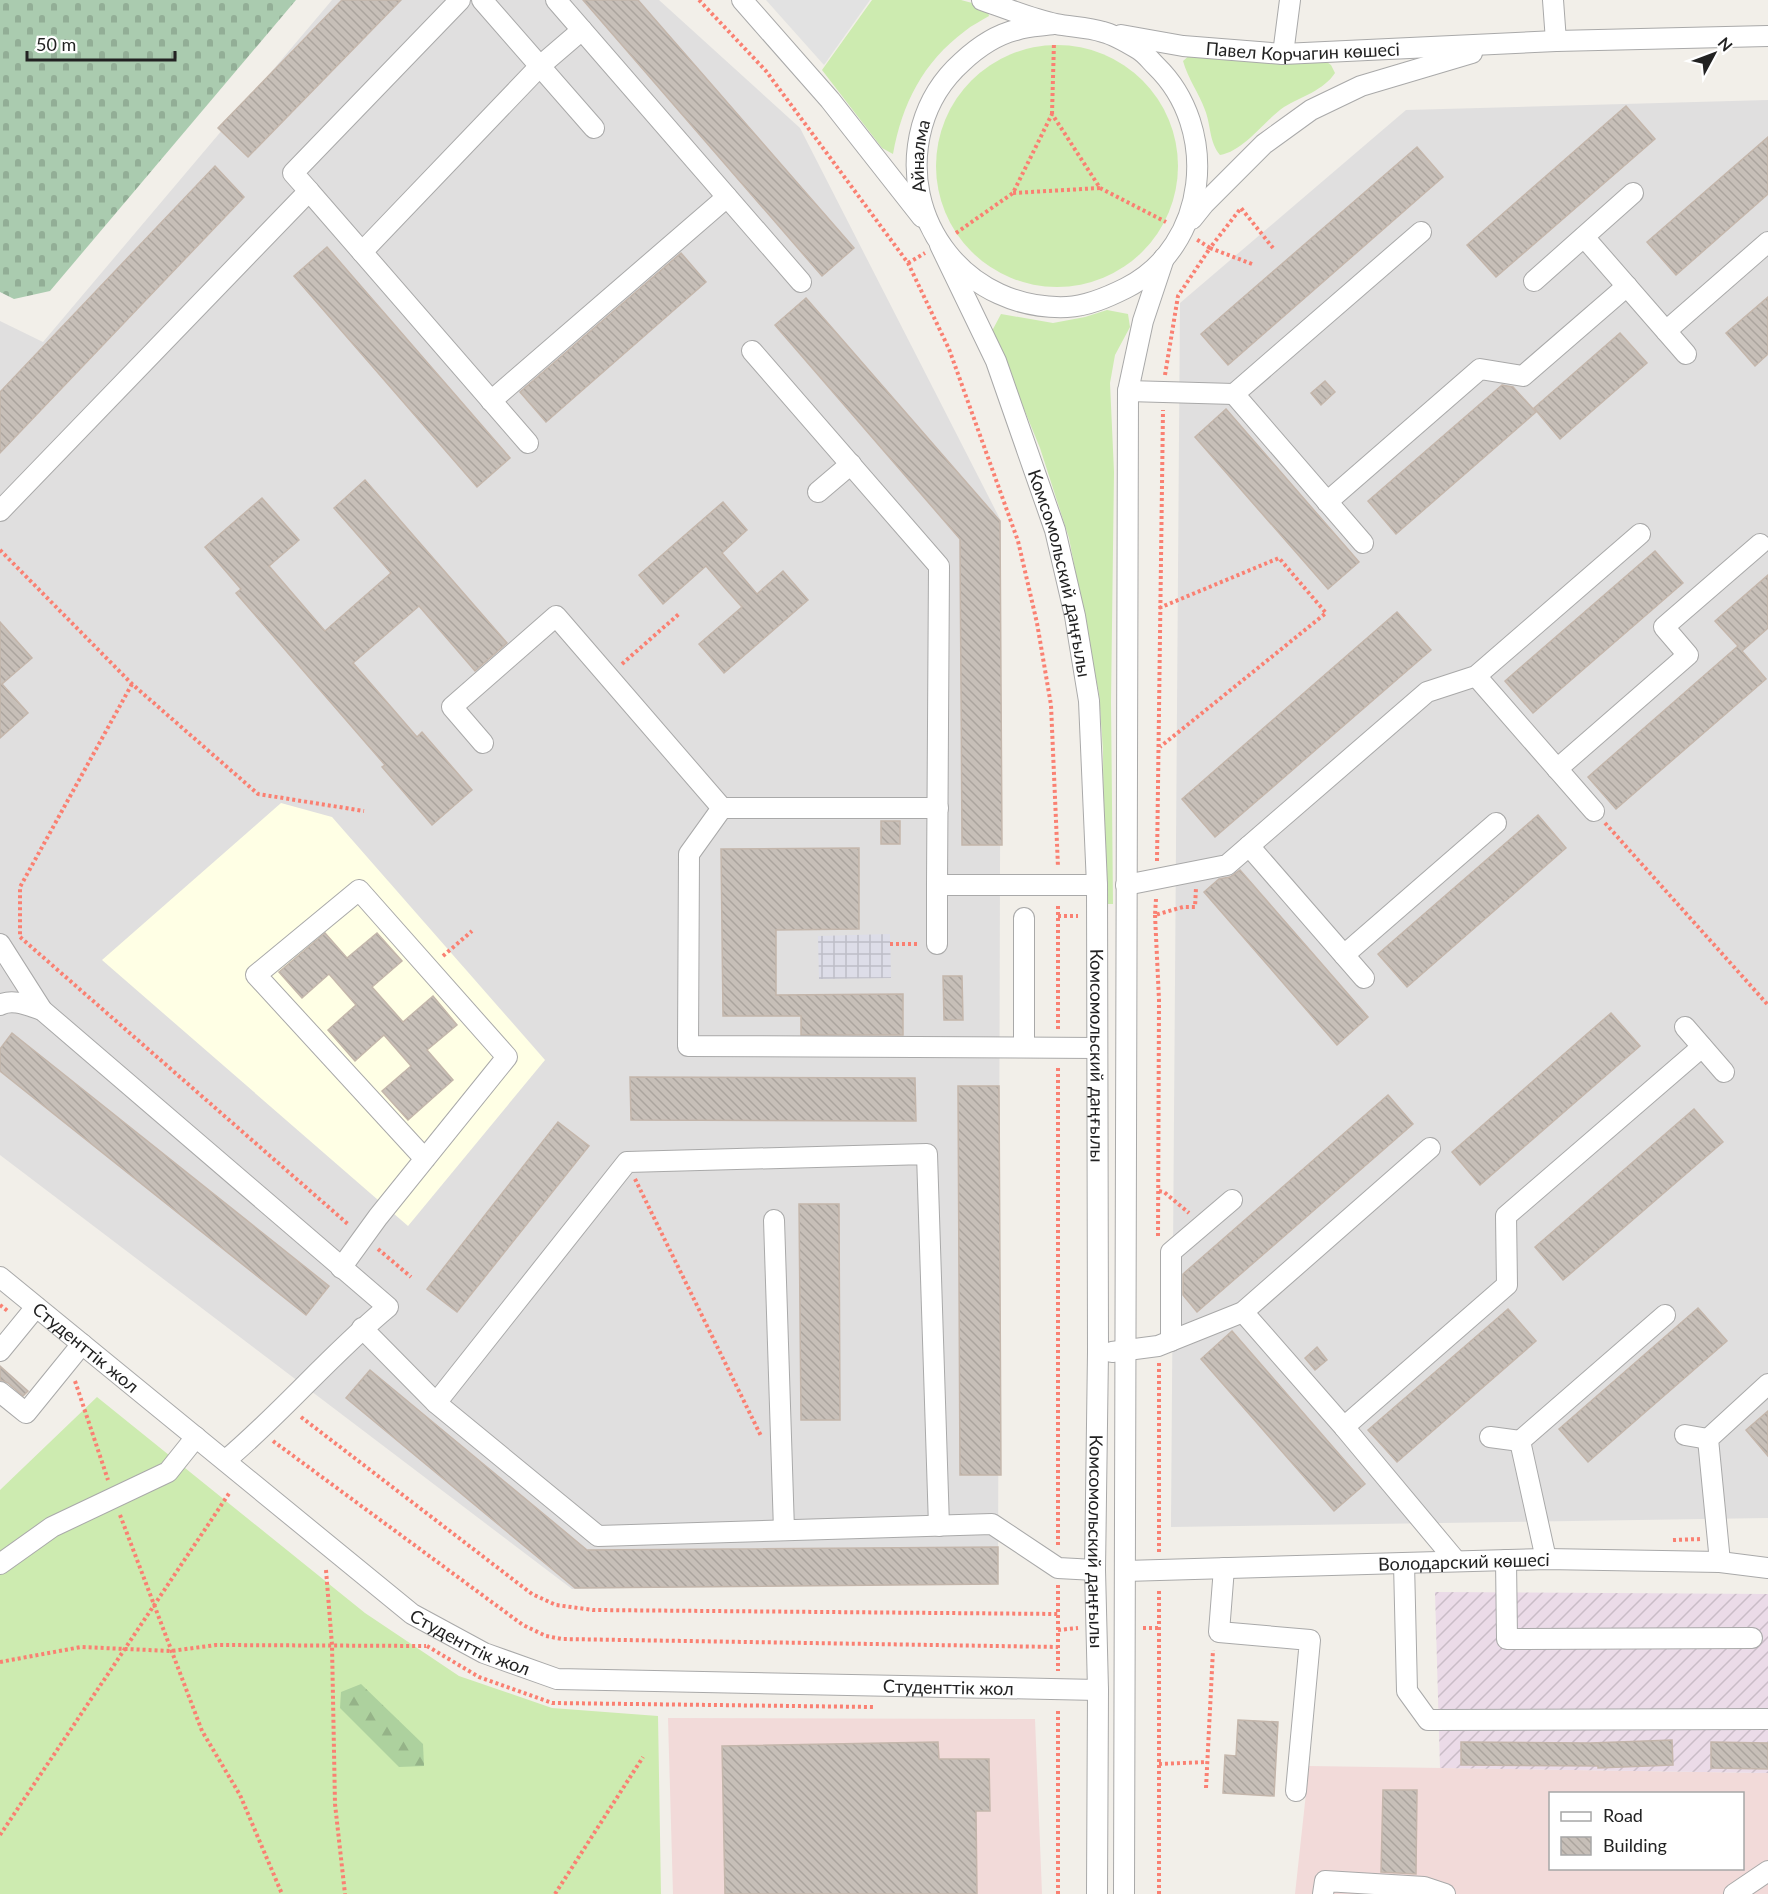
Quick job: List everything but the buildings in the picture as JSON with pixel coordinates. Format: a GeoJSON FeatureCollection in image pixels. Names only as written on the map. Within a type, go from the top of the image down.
{"type":"FeatureCollection","features":[{"type":"Feature","properties":{"kind":"street"},"geometry":{"type":"LineString","coordinates":[[460,0],[292,173],[528,443]]}},
{"type":"Feature","properties":{"kind":"street"},"geometry":{"type":"LineString","coordinates":[[482,0],[594,128]]}},
{"type":"Feature","properties":{"kind":"street"},"geometry":{"type":"LineString","coordinates":[[556,0],[801,282]]}},
{"type":"Feature","properties":{"kind":"street"},"geometry":{"type":"LineString","coordinates":[[742,0],[830,100],[928,225]]}},
{"type":"Feature","properties":{"kind":"street"},"geometry":{"type":"LineString","coordinates":[[982,0],[1054,24]]}},
{"type":"Feature","properties":{"kind":"street"},"geometry":{"type":"LineString","coordinates":[[1283,54],[1290,0]]}},
{"type":"Feature","properties":{"kind":"street"},"geometry":{"type":"LineString","coordinates":[[1553,0],[1556,41]]}},
{"type":"Feature","properties":{"kind":"street","name":"Айналма"},"geometry":{"type":"LineString","coordinates":[[1054,24],[1105,32],[1140,51],[1148,58],[1169,79],[1189,114],[1198,153],[1196,193],[1183,231],[1164,258],[1137,283],[1104,299],[1068,307],[1031,304],[996,293],[964,273],[940,245],[928,225],[917,186],[917,146],[927,108],[949,74],[978,47],[1015,30],[1054,24]]}},
{"type":"Feature","properties":{"kind":"street"},"geometry":{"type":"LineString","coordinates":[[362,252],[540,66],[582,30]]}},
{"type":"Feature","properties":{"kind":"street","name":"Павел Корчагин көшесі"},"geometry":{"type":"LineString","coordinates":[[1105,32],[1183,46],[1283,54],[1556,41],[1768,36]]}},
{"type":"Feature","properties":{"kind":"street","name":"Павел Корчагин көшесі"},"geometry":{"type":"LineString","coordinates":[[1183,231],[1204,204],[1264,144],[1311,110],[1361,86],[1501,45]]}},
{"type":"Feature","properties":{"kind":"street"},"geometry":{"type":"LineString","coordinates":[[0,511],[309,191]]}},
{"type":"Feature","properties":{"kind":"street"},"geometry":{"type":"LineString","coordinates":[[1534,281],[1633,193]]}},
{"type":"Feature","properties":{"kind":"street"},"geometry":{"type":"LineString","coordinates":[[491,401],[727,197]]}},
{"type":"Feature","properties":{"kind":"street"},"geometry":{"type":"LineString","coordinates":[[1128,391],[1233,394],[1420,232]]}},
{"type":"Feature","properties":{"kind":"street"},"geometry":{"type":"LineString","coordinates":[[1584,237],[1686,354]]}},
{"type":"Feature","properties":{"kind":"street"},"geometry":{"type":"LineString","coordinates":[[1666,331],[1768,242]]}},
{"type":"Feature","properties":{"kind":"street","name":"Комсомольский даңғылы"},"geometry":{"type":"LineString","coordinates":[[940,245],[996,361],[1055,530],[1075,616],[1089,700],[1097,885],[1098,1352],[1095,1570],[1098,1690],[1097,1885]]}},
{"type":"Feature","properties":{"kind":"street","name":"Комсомольский даңғылы"},"geometry":{"type":"LineString","coordinates":[[1124,1886],[1128,391],[1143,321],[1164,258]]}},
{"type":"Feature","properties":{"kind":"street"},"geometry":{"type":"LineString","coordinates":[[1327,502],[1480,369],[1523,376],[1627,286]]}},
{"type":"Feature","properties":{"kind":"street"},"geometry":{"type":"LineString","coordinates":[[752,351],[939,566],[937,944]]}},
{"type":"Feature","properties":{"kind":"street"},"geometry":{"type":"LineString","coordinates":[[1233,394],[1363,543]]}},
{"type":"Feature","properties":{"kind":"street"},"geometry":{"type":"LineString","coordinates":[[818,492],[850,464]]}},
{"type":"Feature","properties":{"kind":"street"},"geometry":{"type":"LineString","coordinates":[[1126,885],[1227,865],[1426,692],[1476,676],[1640,534]]}},
{"type":"Feature","properties":{"kind":"street"},"geometry":{"type":"LineString","coordinates":[[1557,769],[1688,655],[1664,627],[1760,544]]}},
{"type":"Feature","properties":{"kind":"street"},"geometry":{"type":"LineString","coordinates":[[483,743],[452,707],[556,616],[722,808],[938,808]]}},
{"type":"Feature","properties":{"kind":"street"},"geometry":{"type":"LineString","coordinates":[[1476,676],[1594,811]]}},
{"type":"Feature","properties":{"kind":"street"},"geometry":{"type":"LineString","coordinates":[[722,808],[689,854],[688,1046],[1097,1048]]}},
{"type":"Feature","properties":{"kind":"street"},"geometry":{"type":"LineString","coordinates":[[1344,955],[1496,823]]}},
{"type":"Feature","properties":{"kind":"street"},"geometry":{"type":"LineString","coordinates":[[1249,846],[1364,978]]}},
{"type":"Feature","properties":{"kind":"street"},"geometry":{"type":"LineString","coordinates":[[937,885],[1097,885]]}},
{"type":"Feature","properties":{"kind":"street"},"geometry":{"type":"LineString","coordinates":[[341,1268],[507,1057],[359,890],[256,975],[425,1159]]}},
{"type":"Feature","properties":{"kind":"street"},"geometry":{"type":"LineString","coordinates":[[1024,918],[1024,1047]]}},
{"type":"Feature","properties":{"kind":"street"},"geometry":{"type":"LineString","coordinates":[[0,944],[42,1010],[388,1307],[362,1328],[260,1431],[226,1460]]}},
{"type":"Feature","properties":{"kind":"street"},"geometry":{"type":"LineString","coordinates":[[0,1005],[4,1002],[14,1002],[42,1010]]}},
{"type":"Feature","properties":{"kind":"street"},"geometry":{"type":"LineString","coordinates":[[1685,1027],[1724,1072]]}},
{"type":"Feature","properties":{"kind":"street"},"geometry":{"type":"LineString","coordinates":[[1344,1426],[1507,1285],[1506,1216],[1702,1047]]}},
{"type":"Feature","properties":{"kind":"street"},"geometry":{"type":"LineString","coordinates":[[1098,1352],[1124,1352],[1164,1343],[1243,1312],[1430,1148]]}},
{"type":"Feature","properties":{"kind":"street"},"geometry":{"type":"LineString","coordinates":[[436,1403],[627,1162],[927,1154],[939,1526]]}},
{"type":"Feature","properties":{"kind":"street"},"geometry":{"type":"LineString","coordinates":[[1164,1343],[1171,1252],[1232,1200]]}},
{"type":"Feature","properties":{"kind":"street"},"geometry":{"type":"LineString","coordinates":[[774,1220],[784,1530]]}},
{"type":"Feature","properties":{"kind":"street","name":"Студенттік жол"},"geometry":{"type":"LineString","coordinates":[[0,1277],[412,1614],[484,1653],[557,1679],[1098,1690]]}},
{"type":"Feature","properties":{"kind":"street"},"geometry":{"type":"LineString","coordinates":[[0,1351],[36,1307]]}},
{"type":"Feature","properties":{"kind":"street"},"geometry":{"type":"LineString","coordinates":[[1243,1312],[1344,1426],[1456,1561]]}},
{"type":"Feature","properties":{"kind":"street"},"geometry":{"type":"LineString","coordinates":[[1490,1437],[1520,1441],[1665,1315]]}},
{"type":"Feature","properties":{"kind":"street"},"geometry":{"type":"LineString","coordinates":[[362,1328],[436,1403],[598,1536],[992,1524],[1058,1568],[1095,1570]]}},
{"type":"Feature","properties":{"kind":"street"},"geometry":{"type":"LineString","coordinates":[[0,1392],[26,1413],[82,1344]]}},
{"type":"Feature","properties":{"kind":"street"},"geometry":{"type":"LineString","coordinates":[[1685,1436],[1708,1439],[1768,1384]]}},
{"type":"Feature","properties":{"kind":"street"},"geometry":{"type":"LineString","coordinates":[[0,1564],[51,1527],[168,1472],[196,1437]]}},
{"type":"Feature","properties":{"kind":"street"},"geometry":{"type":"LineString","coordinates":[[1708,1439],[1720,1562]]}},
{"type":"Feature","properties":{"kind":"street"},"geometry":{"type":"LineString","coordinates":[[1520,1441],[1546,1559]]}},
{"type":"Feature","properties":{"kind":"street","name":"Володарский көшесі"},"geometry":{"type":"LineString","coordinates":[[1125,1571],[1546,1559],[1720,1562],[1768,1568]]}},
{"type":"Feature","properties":{"kind":"street"},"geometry":{"type":"LineString","coordinates":[[1506,1560],[1507,1639],[1752,1638]]}},
{"type":"Feature","properties":{"kind":"street"},"geometry":{"type":"LineString","coordinates":[[1404,1563],[1407,1691],[1428,1720],[1768,1719]]}},
{"type":"Feature","properties":{"kind":"street"},"geometry":{"type":"LineString","coordinates":[[1224,1568],[1220,1632],[1310,1640],[1296,1791]]}},
{"type":"Feature","properties":{"kind":"street"},"geometry":{"type":"LineString","coordinates":[[1734,1894],[1768,1871]]}},
{"type":"Feature","properties":{"kind":"street"},"geometry":{"type":"LineString","coordinates":[[1323,1894],[1325,1881],[1424,1887],[1444,1894]]}},
{"type":"Feature","properties":{"kind":"street"},"geometry":{"type":"LineString","coordinates":[[1097,1885],[1124,1886]]}},
{"type":"Feature","properties":{"kind":"path"},"geometry":{"type":"LineString","coordinates":[[699,0],[766,71],[908,262],[950,349],[1018,541],[1037,624],[1051,705],[1058,886],[1058,1894]]}},
{"type":"Feature","properties":{"kind":"path"},"geometry":{"type":"LineString","coordinates":[[908,262],[940,245],[1013,193],[1052,114],[1054,24]]}},
{"type":"Feature","properties":{"kind":"path"},"geometry":{"type":"LineString","coordinates":[[1052,114],[1100,188],[1183,231]]}},
{"type":"Feature","properties":{"kind":"path"},"geometry":{"type":"LineString","coordinates":[[1013,193],[1100,188]]}},
{"type":"Feature","properties":{"kind":"path"},"geometry":{"type":"LineString","coordinates":[[1252,264],[1210,248],[1240,208],[1273,248]]}},
{"type":"Feature","properties":{"kind":"path"},"geometry":{"type":"LineString","coordinates":[[0,550],[132,684],[258,794],[364,811]]}},
{"type":"Feature","properties":{"kind":"path"},"geometry":{"type":"LineString","coordinates":[[1158,1251],[1159,1000],[1155,915],[1159,747],[1159,608],[1279,558],[1326,614],[1159,747]]}},
{"type":"Feature","properties":{"kind":"path"},"geometry":{"type":"LineString","coordinates":[[607,676],[680,613]]}},
{"type":"Feature","properties":{"kind":"path"},"geometry":{"type":"LineString","coordinates":[[132,684],[20,887],[20,937],[363,1238],[411,1277]]}},
{"type":"Feature","properties":{"kind":"path"},"geometry":{"type":"LineString","coordinates":[[1594,811],[1768,1005]]}},
{"type":"Feature","properties":{"kind":"path"},"geometry":{"type":"LineString","coordinates":[[1155,915],[1184,907],[1195,907],[1196,888],[1184,873]]}},
{"type":"Feature","properties":{"kind":"path"},"geometry":{"type":"LineString","coordinates":[[429,969],[472,931]]}},
{"type":"Feature","properties":{"kind":"path"},"geometry":{"type":"LineString","coordinates":[[890,944],[937,944]]}},
{"type":"Feature","properties":{"kind":"path"},"geometry":{"type":"LineString","coordinates":[[627,1162],[762,1437]]}},
{"type":"Feature","properties":{"kind":"path"},"geometry":{"type":"LineString","coordinates":[[1158,1191],[1164,1192],[1204,1224]]}},
{"type":"Feature","properties":{"kind":"path"},"geometry":{"type":"LineString","coordinates":[[0,1305],[23,1323]]}},
{"type":"Feature","properties":{"kind":"path"},"geometry":{"type":"LineString","coordinates":[[1159,1894],[1159,1570],[1164,1343]]}},
{"type":"Feature","properties":{"kind":"path"},"geometry":{"type":"LineString","coordinates":[[68,1361],[114,1498],[202,1731],[240,1795],[282,1894]]}},
{"type":"Feature","properties":{"kind":"path"},"geometry":{"type":"LineString","coordinates":[[286,1405],[532,1594],[556,1605],[593,1610],[1058,1614]]}},
{"type":"Feature","properties":{"kind":"path"},"geometry":{"type":"LineString","coordinates":[[260,1431],[523,1625],[546,1636],[562,1639],[1058,1647]]}},
{"type":"Feature","properties":{"kind":"path"},"geometry":{"type":"LineString","coordinates":[[222,1485],[238,1499]]}},
{"type":"Feature","properties":{"kind":"path"},"geometry":{"type":"LineString","coordinates":[[0,1835],[230,1492]]}},
{"type":"Feature","properties":{"kind":"path"},"geometry":{"type":"LineString","coordinates":[[318,1563],[335,1577]]}},
{"type":"Feature","properties":{"kind":"path"},"geometry":{"type":"LineString","coordinates":[[326,1570],[332,1645],[334,1804],[345,1894]]}},
{"type":"Feature","properties":{"kind":"path"},"geometry":{"type":"LineString","coordinates":[[1206,1788],[1214,1647],[1220,1632]]}},
{"type":"Feature","properties":{"kind":"path"},"geometry":{"type":"LineString","coordinates":[[416,1640],[479,1677],[552,1703],[881,1707]]}},
{"type":"Feature","properties":{"kind":"path"},"geometry":{"type":"LineString","coordinates":[[0,1662],[81,1647],[171,1651],[216,1645],[426,1646]]}},
{"type":"Feature","properties":{"kind":"path"},"geometry":{"type":"LineString","coordinates":[[555,1894],[643,1757]]}},
{"type":"Feature","properties":{"kind":"path"},"geometry":{"type":"LineString","coordinates":[[1159,1764],[1207,1762]]}},
{"type":"Feature","properties":{"kind":"shaded area"},"geometry":{"type":"Polygon","coordinates":[[[332,0],[659,0],[800,128],[1001,521],[998,1582],[572,1589],[0,1155],[0,321],[43,342],[332,0]]]}},
{"type":"Feature","properties":{"kind":"shaded area"},"geometry":{"type":"Polygon","coordinates":[[[766,0],[870,0],[824,65],[766,0]]]}},
{"type":"Feature","properties":{"kind":"shaded area"},"geometry":{"type":"Polygon","coordinates":[[[1768,100],[1768,1518],[1171,1527],[1180,303],[1406,110],[1768,100]]]}},
{"type":"Feature","properties":{"kind":"shaded area"},"geometry":{"type":"Polygon","coordinates":[[[281,803],[332,817],[545,1060],[408,1226],[102,960],[281,803]]]}},
{"type":"Feature","properties":{"kind":"shaded area"},"geometry":{"type":"Polygon","coordinates":[[[890,934],[891,978],[819,979],[818,936],[890,934]]]}},
{"type":"Feature","properties":{"kind":"shaded area"},"geometry":{"type":"Polygon","coordinates":[[[1435,1592],[1768,1594],[1768,1773],[1440,1768],[1435,1592]]]}},
{"type":"Feature","properties":{"kind":"shaded area"},"geometry":{"type":"Polygon","coordinates":[[[668,1718],[1035,1719],[1042,1894],[673,1894],[668,1718]]]}},
{"type":"Feature","properties":{"kind":"shaded area"},"geometry":{"type":"Polygon","coordinates":[[[1309,1766],[1768,1773],[1768,1894],[1295,1894],[1309,1766]]]}},
{"type":"Feature","properties":{"kind":"green space"},"geometry":{"type":"Polygon","coordinates":[[[0,0],[296,0],[50,291],[14,299],[0,292],[0,0]]]}},
{"type":"Feature","properties":{"kind":"green space"},"geometry":{"type":"Polygon","coordinates":[[[872,0],[961,0],[987,7],[989,16],[950,43],[926,70],[902,118],[893,154],[882,148],[822,70],[872,0]]]}},
{"type":"Feature","properties":{"kind":"green space"},"geometry":{"type":"Polygon","coordinates":[[[1057,45],[1092,50],[1114,59],[1134,73],[1150,89],[1164,109],[1173,131],[1178,166],[1173,201],[1164,223],[1150,243],[1134,259],[1114,273],[1092,282],[1057,287],[1022,282],[1000,273],[980,259],[964,243],[950,223],[941,201],[936,166],[941,131],[950,109],[964,89],[980,73],[1000,59],[1022,50],[1057,45]]]}},
{"type":"Feature","properties":{"kind":"green space"},"geometry":{"type":"Polygon","coordinates":[[[1191,54],[1324,60],[1331,65],[1335,73],[1319,89],[1276,113],[1246,142],[1220,155],[1214,145],[1205,110],[1183,61],[1191,54]]]}},
{"type":"Feature","properties":{"kind":"green space"},"geometry":{"type":"Polygon","coordinates":[[[1107,310],[1128,314],[1130,327],[1115,355],[1110,383],[1114,472],[1111,702],[1113,904],[1104,904],[1103,750],[1099,694],[1069,538],[1040,448],[992,331],[1001,314],[1053,323],[1107,310]]]}},
{"type":"Feature","properties":{"kind":"green space"},"geometry":{"type":"Polygon","coordinates":[[[97,1397],[365,1613],[459,1676],[552,1708],[658,1716],[661,1894],[0,1894],[0,1490],[97,1397]]]}},
{"type":"Feature","properties":{"kind":"green space"},"geometry":{"type":"Polygon","coordinates":[[[361,1684],[423,1744],[424,1766],[399,1767],[340,1708],[341,1692],[361,1684]]]}}]}
